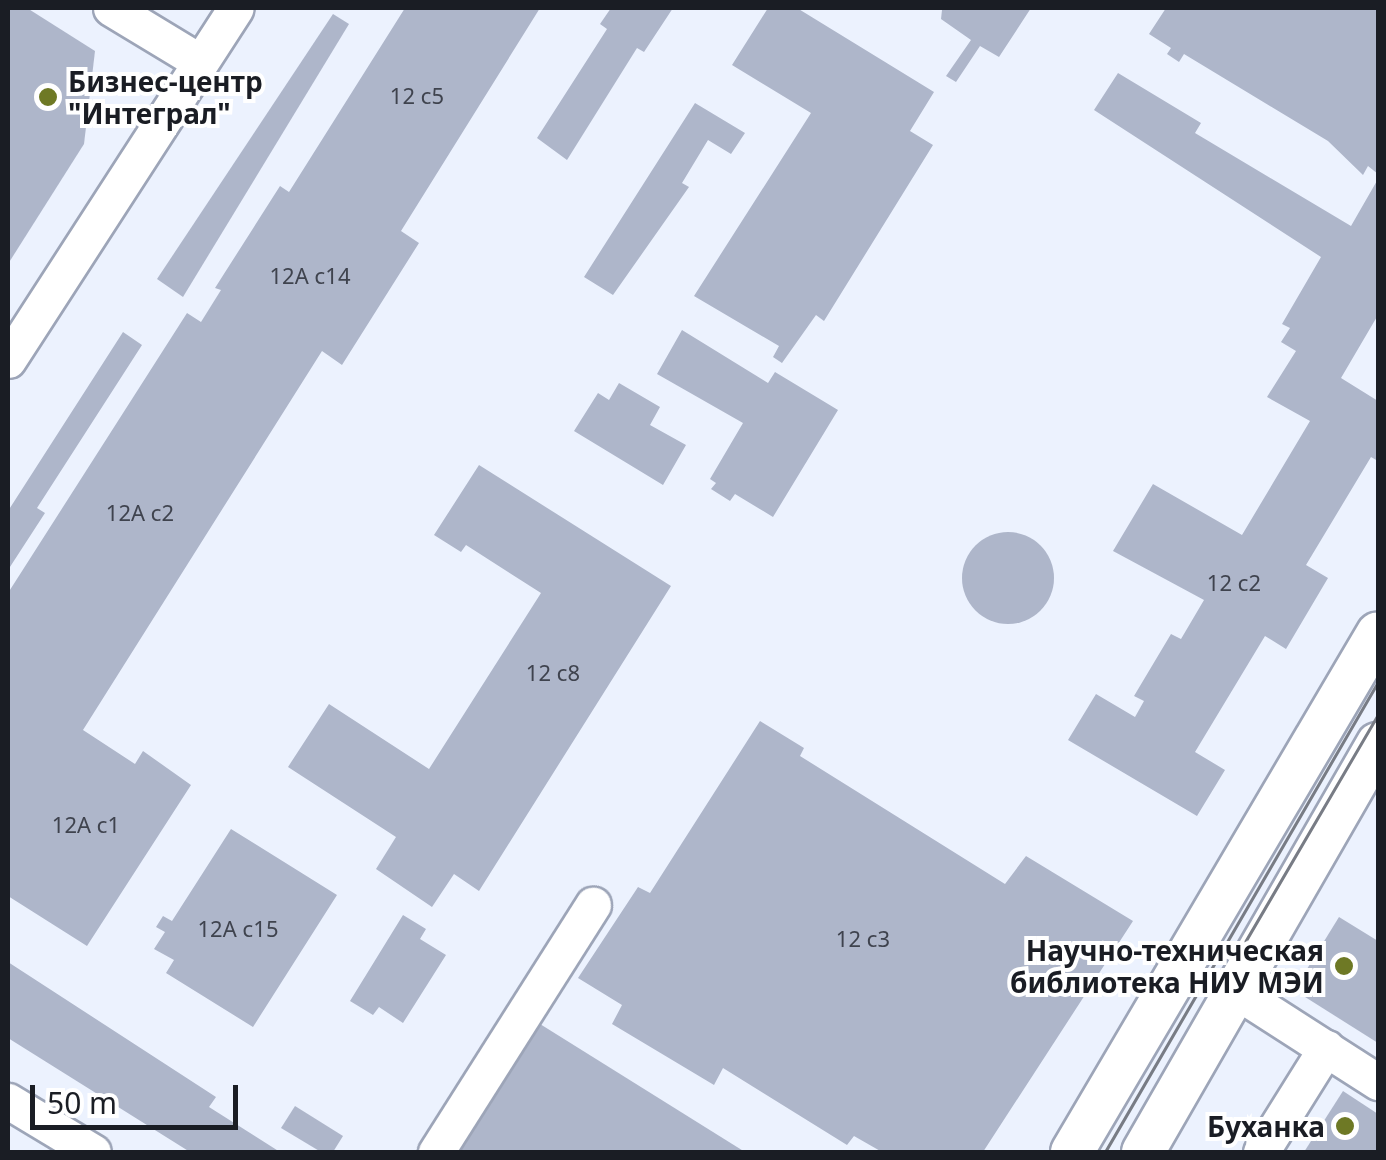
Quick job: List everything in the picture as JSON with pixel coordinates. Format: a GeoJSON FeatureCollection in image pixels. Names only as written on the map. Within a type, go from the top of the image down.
{"type":"FeatureCollection","features":[{"type":"Feature","properties":{"kind":"main road"},"geometry":{"type":"LineString","coordinates":[[1072,1152],[1378,633]]}},
{"type":"Feature","properties":{"kind":"main road"},"geometry":{"type":"LineString","coordinates":[[1143,1152],[1378,744]]}},
{"type":"Feature","properties":{"kind":"street"},"geometry":{"type":"LineString","coordinates":[[111,8],[200,62]]}},
{"type":"Feature","properties":{"kind":"street"},"geometry":{"type":"LineString","coordinates":[[8,360],[236,8]]}},
{"type":"Feature","properties":{"kind":"street"},"geometry":{"type":"LineString","coordinates":[[436,1152],[593,905]]}},
{"type":"Feature","properties":{"kind":"street"},"geometry":{"type":"LineString","coordinates":[[1236,991],[1378,1082]]}},
{"type":"Feature","properties":{"kind":"street"},"geometry":{"type":"LineString","coordinates":[[1261,1152],[1326,1048]]}},
{"type":"Feature","properties":{"kind":"street"},"geometry":{"type":"LineString","coordinates":[[8,1102],[93,1152]]}},
{"type":"Feature","properties":{"kind":"building","name":"Бизнес-центр \"Интеграл\""},"geometry":{"type":"Polygon","coordinates":[[[8,8],[27,8],[95,51],[84,144],[8,264],[8,8]]]}},
{"type":"Feature","properties":{"kind":"building"},"geometry":{"type":"Polygon","coordinates":[[[405,8],[540,8],[401,231],[419,243],[342,365],[322,351],[83,730],[135,764],[143,751],[191,785],[87,946],[8,896],[8,593],[187,313],[201,322],[221,290],[215,288],[280,186],[289,192],[405,8]]]}},
{"type":"Feature","properties":{"kind":"building"},"geometry":{"type":"Polygon","coordinates":[[[611,8],[673,8],[644,52],[637,48],[567,160],[537,138],[607,29],[600,24],[611,8]]]}},
{"type":"Feature","properties":{"kind":"building"},"geometry":{"type":"Polygon","coordinates":[[[768,8],[797,8],[934,92],[910,131],[933,145],[824,321],[816,315],[782,363],[773,357],[779,346],[694,296],[811,113],[732,65],[768,8]]]}},
{"type":"Feature","properties":{"kind":"building"},"geometry":{"type":"Polygon","coordinates":[[[1031,8],[999,57],[980,46],[956,82],[946,76],[971,40],[941,19],[942,10],[1031,8]]]}},
{"type":"Feature","properties":{"kind":"building"},"geometry":{"type":"Polygon","coordinates":[[[1166,8],[1378,8],[1378,174],[1368,166],[1363,175],[1328,141],[1184,54],[1179,62],[1167,54],[1171,48],[1149,34],[1166,8]]]}},
{"type":"Feature","properties":{"kind":"building"},"geometry":{"type":"Polygon","coordinates":[[[333,14],[349,24],[183,297],[157,279],[333,14]]]}},
{"type":"Feature","properties":{"kind":"building"},"geometry":{"type":"Polygon","coordinates":[[[1118,73],[1201,123],[1195,133],[1351,226],[1378,179],[1378,315],[1341,378],[1378,401],[1378,461],[1371,457],[1306,565],[1328,578],[1286,649],[1265,636],[1195,752],[1225,770],[1197,816],[1068,740],[1096,694],[1135,717],[1144,701],[1134,696],[1171,634],[1181,639],[1204,600],[1113,551],[1153,484],[1242,535],[1310,421],[1267,397],[1296,351],[1281,342],[1290,328],[1282,324],[1321,257],[1094,110],[1118,73]]]}},
{"type":"Feature","properties":{"kind":"building"},"geometry":{"type":"Polygon","coordinates":[[[695,103],[745,133],[731,154],[708,140],[682,183],[689,187],[613,295],[584,277],[695,103]]]}},
{"type":"Feature","properties":{"kind":"building"},"geometry":{"type":"Polygon","coordinates":[[[682,330],[768,383],[775,372],[838,410],[773,517],[735,494],[730,501],[711,489],[716,483],[710,479],[743,423],[657,374],[682,330]]]}},
{"type":"Feature","properties":{"kind":"building"},"geometry":{"type":"Polygon","coordinates":[[[123,332],[142,345],[37,508],[45,513],[8,570],[8,511],[123,332]]]}},
{"type":"Feature","properties":{"kind":"building"},"geometry":{"type":"Polygon","coordinates":[[[619,383],[660,407],[650,425],[686,445],[663,485],[574,431],[598,393],[609,400],[619,383]]]}},
{"type":"Feature","properties":{"kind":"building"},"geometry":{"type":"Polygon","coordinates":[[[479,465],[671,586],[479,891],[454,874],[432,907],[376,869],[396,837],[288,767],[329,704],[429,769],[541,593],[466,545],[461,552],[434,535],[479,465]]]}},
{"type":"Feature","properties":{"kind":"building"},"geometry":{"type":"Polygon","coordinates":[[[1008,532],[1026,535],[1041,545],[1051,560],[1051,596],[1041,611],[1026,621],[1008,624],[990,621],[975,611],[965,596],[962,578],[965,560],[975,545],[990,535],[1008,532]]]}},
{"type":"Feature","properties":{"kind":"building"},"geometry":{"type":"Polygon","coordinates":[[[760,721],[804,748],[800,756],[1005,884],[1026,856],[1133,921],[983,1152],[882,1152],[854,1136],[847,1145],[723,1068],[714,1085],[612,1024],[622,1005],[578,978],[638,887],[650,893],[760,721]]]}},
{"type":"Feature","properties":{"kind":"building"},"geometry":{"type":"Polygon","coordinates":[[[231,829],[337,895],[253,1027],[166,973],[174,960],[154,949],[165,932],[156,927],[163,916],[172,921],[231,829]]]}},
{"type":"Feature","properties":{"kind":"building"},"geometry":{"type":"Polygon","coordinates":[[[403,915],[426,929],[420,939],[446,955],[403,1023],[379,1007],[373,1015],[350,1001],[403,915]]]}},
{"type":"Feature","properties":{"kind":"building","name":"Научно-техническая библиотека НИУ МЭИ"},"geometry":{"type":"Polygon","coordinates":[[[1339,917],[1378,941],[1378,1043],[1294,990],[1339,917]]]}},
{"type":"Feature","properties":{"kind":"building"},"geometry":{"type":"Polygon","coordinates":[[[8,962],[216,1097],[209,1107],[280,1152],[190,1152],[8,1038],[8,962]]]}},
{"type":"Feature","properties":{"kind":"building"},"geometry":{"type":"Polygon","coordinates":[[[540,1024],[745,1152],[453,1152],[540,1024]]]}},
{"type":"Feature","properties":{"kind":"building"},"geometry":{"type":"Polygon","coordinates":[[[1343,1091],[1378,1114],[1378,1152],[1304,1152],[1343,1091]]]}},
{"type":"Feature","properties":{"kind":"building"},"geometry":{"type":"Polygon","coordinates":[[[295,1106],[343,1136],[333,1152],[321,1152],[281,1128],[295,1106]]]}},
{"type":"Feature","properties":{"kind":"tram line"},"geometry":{"type":"LineString","coordinates":[[1105,1152],[1378,682]]}},
{"type":"Feature","properties":{"kind":"tram line"},"geometry":{"type":"LineString","coordinates":[[1238,954],[1378,714]]}},
{"type":"Feature","properties":{"kind":"place","name":"Бизнес-центр \"Интеграл\""},"geometry":{"type":"Point","coordinates":[48,97]}},
{"type":"Feature","properties":{"kind":"place","name":"Научно-техническая библиотека НИУ МЭИ"},"geometry":{"type":"Point","coordinates":[1344,966]}},
{"type":"Feature","properties":{"kind":"place","name":"Буханка"},"geometry":{"type":"Point","coordinates":[1345,1126]}}]}
